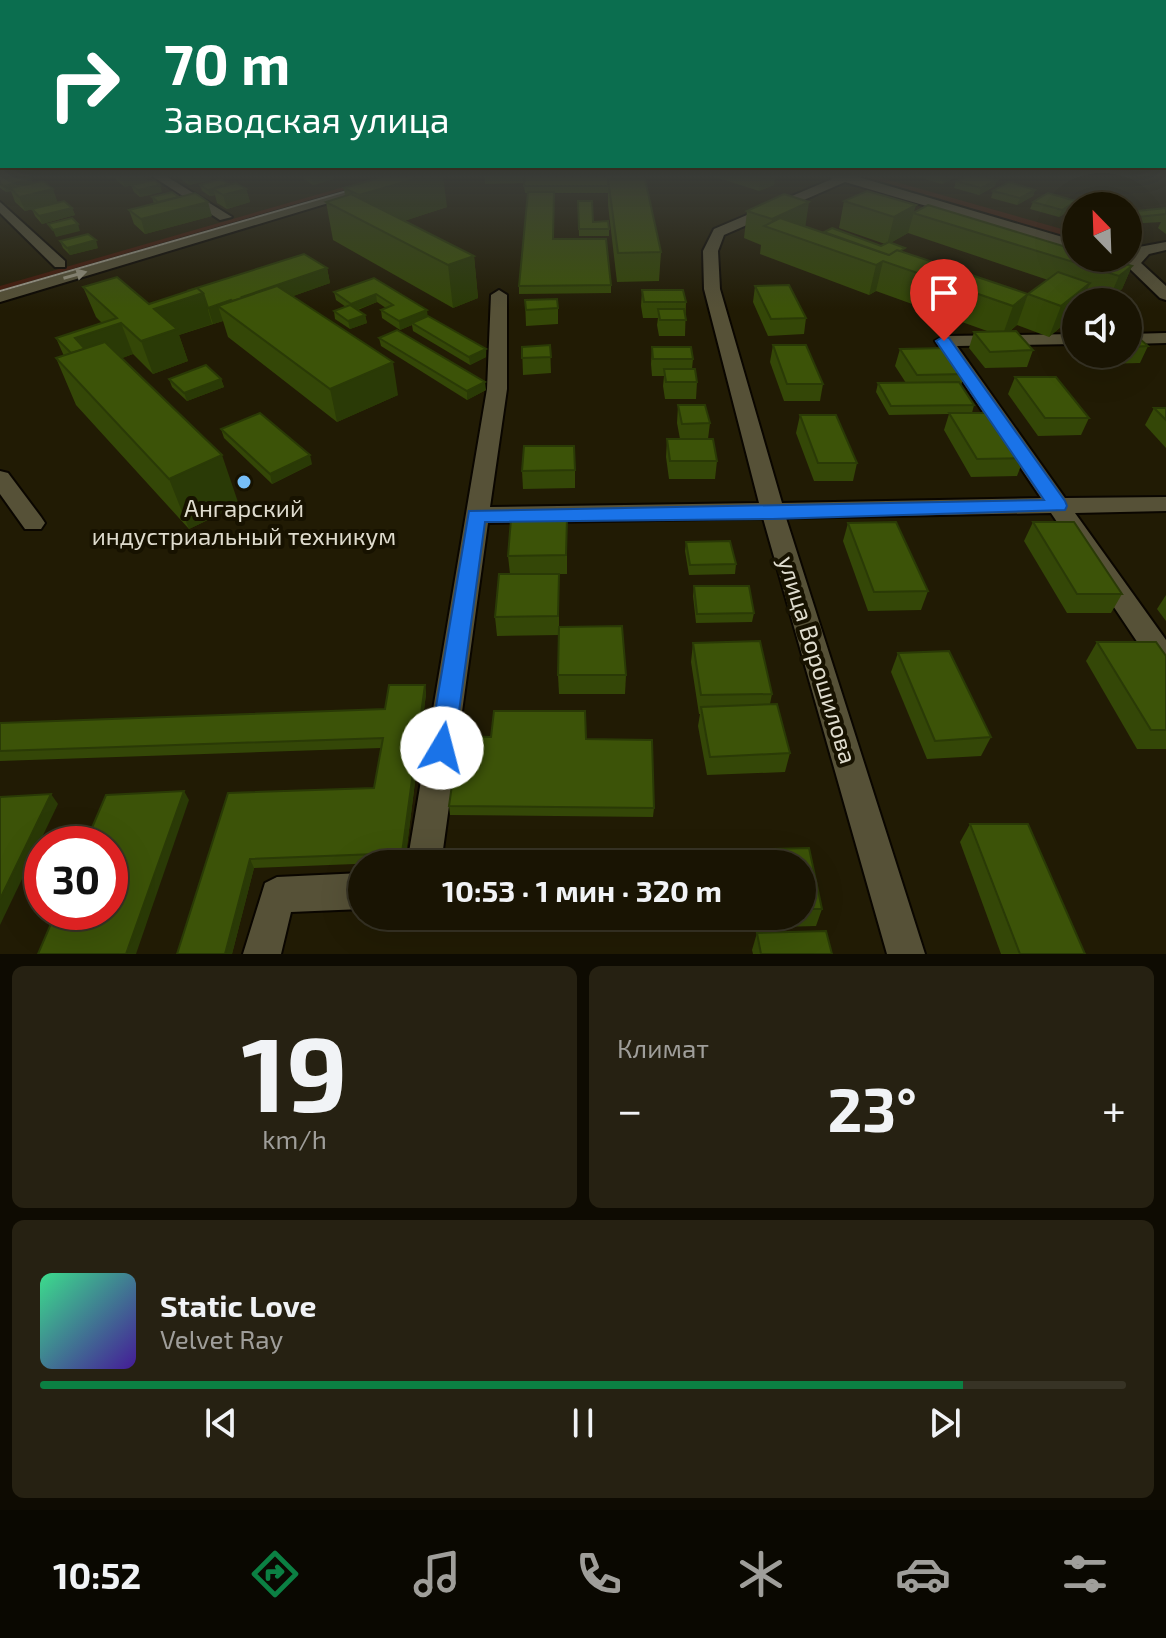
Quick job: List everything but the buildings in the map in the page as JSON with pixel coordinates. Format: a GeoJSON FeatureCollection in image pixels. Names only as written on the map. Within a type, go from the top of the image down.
{"type":"FeatureCollection","features":[{"type":"Feature","properties":{"kind":"street"},"geometry":{"type":"LineString","coordinates":[[15,221],[60,264]]}},
{"type":"Feature","properties":{"kind":"street"},"geometry":{"type":"LineString","coordinates":[[0,281],[213,221]]}},
{"type":"Feature","properties":{"kind":"street"},"geometry":{"type":"LineString","coordinates":[[0,297],[256,221]]}},
{"type":"Feature","properties":{"kind":"street","name":"улица Ворошилова"},"geometry":{"type":"LineString","coordinates":[[741,221],[712,239],[712,289],[773,513],[906,954]]}},
{"type":"Feature","properties":{"kind":"street"},"geometry":{"type":"LineString","coordinates":[[990,221],[1062,242]]}},
{"type":"Feature","properties":{"kind":"street"},"geometry":{"type":"LineString","coordinates":[[1039,221],[1062,227]]}},
{"type":"Feature","properties":{"kind":"street"},"geometry":{"type":"LineString","coordinates":[[1142,272],[1166,295]]}},
{"type":"Feature","properties":{"kind":"street"},"geometry":{"type":"LineString","coordinates":[[426,850],[497,389],[499,295]]}},
{"type":"Feature","properties":{"kind":"street"},"geometry":{"type":"LineString","coordinates":[[1142,339],[1166,338]]}},
{"type":"Feature","properties":{"kind":"street"},"geometry":{"type":"LineString","coordinates":[[1062,339],[944,341],[1166,662]]}},
{"type":"Feature","properties":{"kind":"street"},"geometry":{"type":"LineString","coordinates":[[0,478],[33,523]]}},
{"type":"Feature","properties":{"kind":"street"},"geometry":{"type":"LineString","coordinates":[[476,515],[773,513],[1166,504]]}},
{"type":"Feature","properties":{"kind":"street"},"geometry":{"type":"LineString","coordinates":[[262,954],[277,895],[348,892]]}},
{"type":"Feature","properties":{"kind":"shaded area"},"geometry":{"type":"Polygon","coordinates":[[[227,221],[250,221],[0,294],[0,286],[227,221]]]}},
{"type":"Feature","properties":{"kind":"shaded area"},"geometry":{"type":"Polygon","coordinates":[[[997,221],[1032,221],[1062,229],[1062,240],[997,221]]]}},
{"type":"Feature","properties":{"kind":"tram line"},"geometry":{"type":"LineString","coordinates":[[0,291],[245,221]]}},
{"type":"Feature","properties":{"kind":"place","name":"Ангарский индустриальный техникум"},"geometry":{"type":"Point","coordinates":[244,482]}},
{"type":"Feature","properties":{"kind":"route"},"geometry":{"type":"LineString","coordinates":[[442,748],[476,515],[773,513],[1058,506],[944,341]]}}]}
